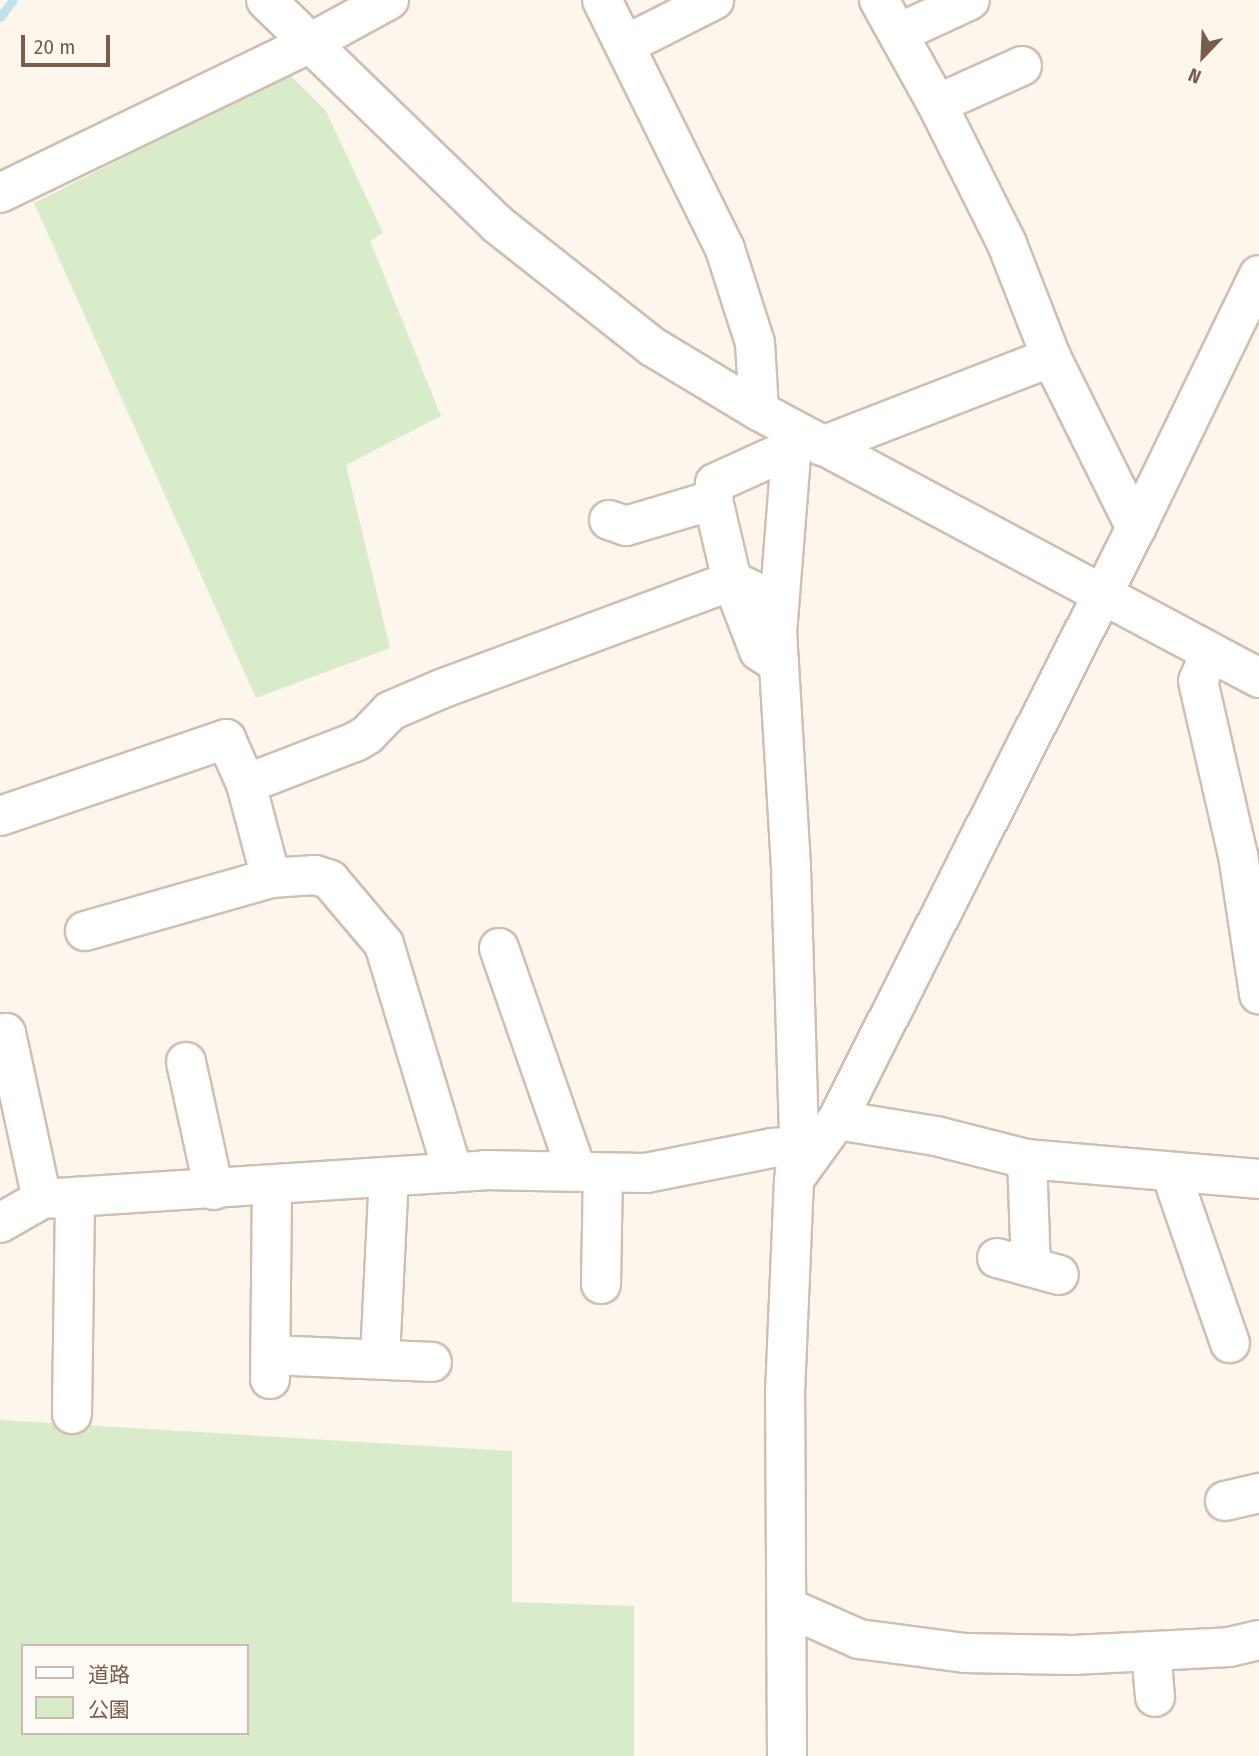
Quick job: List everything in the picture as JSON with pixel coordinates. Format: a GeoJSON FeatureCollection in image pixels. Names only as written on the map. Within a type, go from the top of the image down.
{"type":"FeatureCollection","features":[{"type":"Feature","properties":{"kind":"street"},"geometry":{"type":"LineString","coordinates":[[266,0],[497,224],[653,347],[803,441],[1259,677]]}},
{"type":"Feature","properties":{"kind":"street"},"geometry":{"type":"LineString","coordinates":[[0,193],[310,43],[389,0]]}},
{"type":"Feature","properties":{"kind":"street"},"geometry":{"type":"LineString","coordinates":[[602,0],[725,249],[755,343],[759,411]]}},
{"type":"Feature","properties":{"kind":"street"},"geometry":{"type":"LineString","coordinates":[[625,45],[713,0]]}},
{"type":"Feature","properties":{"kind":"street"},"geometry":{"type":"LineString","coordinates":[[879,0],[937,104],[1007,244],[1051,357],[1136,527]]}},
{"type":"Feature","properties":{"kind":"street"},"geometry":{"type":"LineString","coordinates":[[899,33],[970,0]]}},
{"type":"Feature","properties":{"kind":"street"},"geometry":{"type":"LineString","coordinates":[[937,104],[1022,66]]}},
{"type":"Feature","properties":{"kind":"street"},"geometry":{"type":"LineString","coordinates":[[796,1163],[837,1120],[1136,527],[1247,317],[1259,275]]}},
{"type":"Feature","properties":{"kind":"street"},"geometry":{"type":"LineString","coordinates":[[779,664],[759,651],[733,581],[713,500],[715,483],[803,441],[1051,357]]}},
{"type":"Feature","properties":{"kind":"street"},"geometry":{"type":"LineString","coordinates":[[787,1756],[785,1394],[796,1163],[791,867],[779,664],[780,603],[803,441]]}},
{"type":"Feature","properties":{"kind":"street"},"geometry":{"type":"LineString","coordinates":[[609,520],[626,526],[713,500]]}},
{"type":"Feature","properties":{"kind":"street"},"geometry":{"type":"LineString","coordinates":[[246,784],[355,742],[367,735],[390,711],[441,689],[733,581],[780,603]]}},
{"type":"Feature","properties":{"kind":"street"},"geometry":{"type":"LineString","coordinates":[[1210,652],[1198,681],[1238,855],[1259,994]]}},
{"type":"Feature","properties":{"kind":"street"},"geometry":{"type":"LineString","coordinates":[[0,816],[226,740],[246,784],[271,878]]}},
{"type":"Feature","properties":{"kind":"street"},"geometry":{"type":"LineString","coordinates":[[85,930],[271,878],[315,875],[330,880],[384,944],[453,1173]]}},
{"type":"Feature","properties":{"kind":"street"},"geometry":{"type":"LineString","coordinates":[[499,948],[508,1020],[590,1172],[601,1284]]}},
{"type":"Feature","properties":{"kind":"street"},"geometry":{"type":"LineString","coordinates":[[13,1031],[58,1199],[72,1414]]}},
{"type":"Feature","properties":{"kind":"street"},"geometry":{"type":"LineString","coordinates":[[186,1062],[214,1190]]}},
{"type":"Feature","properties":{"kind":"street"},"geometry":{"type":"LineString","coordinates":[[837,1120],[936,1136],[1027,1159],[1259,1179]]}},
{"type":"Feature","properties":{"kind":"street"},"geometry":{"type":"LineString","coordinates":[[0,1223],[58,1199],[453,1173],[646,1173],[772,1148],[796,1163]]}},
{"type":"Feature","properties":{"kind":"street"},"geometry":{"type":"LineString","coordinates":[[1027,1159],[1029,1267]]}},
{"type":"Feature","properties":{"kind":"street"},"geometry":{"type":"LineString","coordinates":[[1171,1173],[1230,1343]]}},
{"type":"Feature","properties":{"kind":"street"},"geometry":{"type":"LineString","coordinates":[[380,1358],[389,1177]]}},
{"type":"Feature","properties":{"kind":"street"},"geometry":{"type":"LineString","coordinates":[[272,1186],[270,1367],[380,1358],[432,1362]]}},
{"type":"Feature","properties":{"kind":"street"},"geometry":{"type":"LineString","coordinates":[[787,1606],[859,1639],[965,1653],[1073,1655],[1229,1647],[1259,1640]]}},
{"type":"Feature","properties":{"kind":"street"},"geometry":{"type":"LineString","coordinates":[[1151,1651],[1155,1697]]}},
{"type":"Feature","properties":{"kind":"green space"},"geometry":{"type":"Polygon","coordinates":[[[289,74],[326,111],[383,233],[370,241],[441,416],[346,465],[390,648],[256,698],[34,203],[289,74]]]}},
{"type":"Feature","properties":{"kind":"green space"},"geometry":{"type":"Polygon","coordinates":[[[0,1420],[512,1451],[512,1602],[634,1606],[634,1756],[0,1756],[0,1420]]]}},
{"type":"Feature","properties":{"kind":"waterway"},"geometry":{"type":"LineString","coordinates":[[0,17],[13,0]]}}]}
